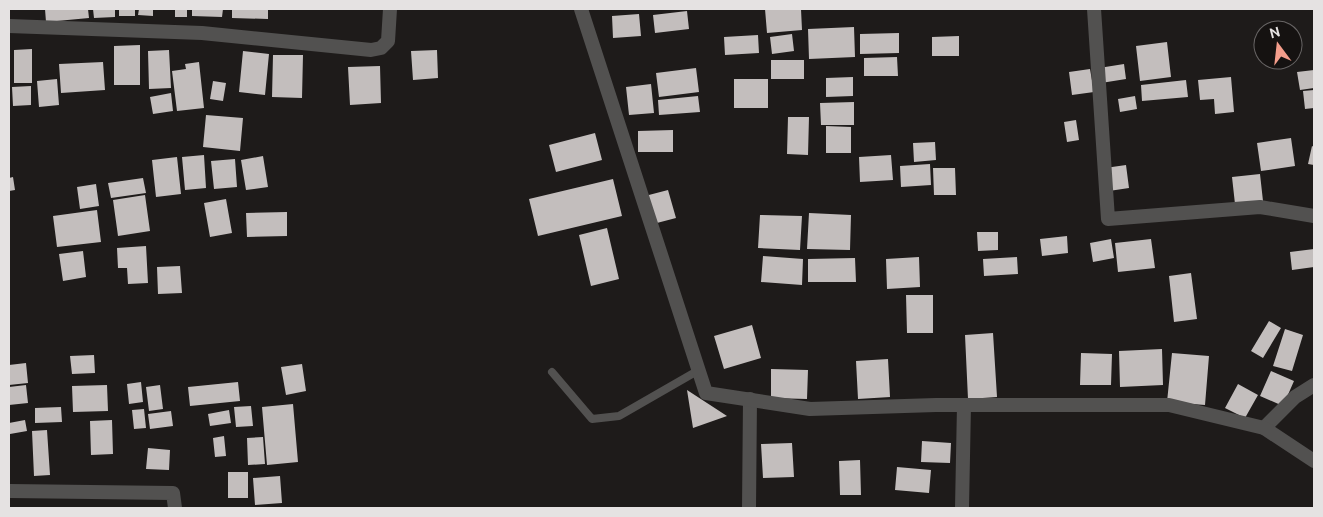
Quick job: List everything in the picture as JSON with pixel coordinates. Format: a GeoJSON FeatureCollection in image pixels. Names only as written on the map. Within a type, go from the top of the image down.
{"type":"FeatureCollection","features":[{"type":"Feature","properties":{"kind":"street"},"geometry":{"type":"LineString","coordinates":[[9,26],[202,33],[372,50],[381,48],[388,41],[390,9]]}},
{"type":"Feature","properties":{"kind":"street"},"geometry":{"type":"LineString","coordinates":[[581,9],[706,393],[810,408],[964,405],[1169,405],[1264,428],[1314,461]]}},
{"type":"Feature","properties":{"kind":"street"},"geometry":{"type":"LineString","coordinates":[[1094,9],[1108,219],[1260,207],[1314,216]]}},
{"type":"Feature","properties":{"kind":"street"},"geometry":{"type":"LineString","coordinates":[[1264,428],[1294,397],[1314,385]]}},
{"type":"Feature","properties":{"kind":"street"},"geometry":{"type":"LineString","coordinates":[[749,508],[750,400]]}},
{"type":"Feature","properties":{"kind":"street"},"geometry":{"type":"LineString","coordinates":[[962,508],[964,405]]}},
{"type":"Feature","properties":{"kind":"street"},"geometry":{"type":"LineString","coordinates":[[9,491],[173,493],[175,508]]}},
{"type":"Feature","properties":{"kind":"lane"},"geometry":{"type":"LineString","coordinates":[[552,372],[592,420],[620,416],[699,370]]}},
{"type":"Feature","properties":{"kind":"building"},"geometry":{"type":"Polygon","coordinates":[[[45,9],[88,9],[89,18],[46,22],[45,9]]]}},
{"type":"Feature","properties":{"kind":"building"},"geometry":{"type":"Polygon","coordinates":[[[93,9],[115,9],[115,17],[94,18],[93,9]]]}},
{"type":"Feature","properties":{"kind":"building"},"geometry":{"type":"Polygon","coordinates":[[[119,9],[135,9],[135,16],[119,16],[119,9]]]}},
{"type":"Feature","properties":{"kind":"building"},"geometry":{"type":"Polygon","coordinates":[[[139,9],[153,9],[153,16],[138,15],[139,9]]]}},
{"type":"Feature","properties":{"kind":"building"},"geometry":{"type":"Polygon","coordinates":[[[175,9],[187,9],[187,17],[175,17],[175,9]]]}},
{"type":"Feature","properties":{"kind":"building"},"geometry":{"type":"Polygon","coordinates":[[[192,9],[223,9],[222,17],[192,16],[192,9]]]}},
{"type":"Feature","properties":{"kind":"building"},"geometry":{"type":"Polygon","coordinates":[[[232,9],[268,9],[268,19],[232,18],[232,9]]]}},
{"type":"Feature","properties":{"kind":"building"},"geometry":{"type":"Polygon","coordinates":[[[765,9],[801,9],[802,30],[767,33],[765,9]]]}},
{"type":"Feature","properties":{"kind":"building"},"geometry":{"type":"Polygon","coordinates":[[[687,11],[689,29],[655,33],[653,15],[687,11]]]}},
{"type":"Feature","properties":{"kind":"building"},"geometry":{"type":"Polygon","coordinates":[[[639,14],[641,36],[613,38],[612,16],[639,14]]]}},
{"type":"Feature","properties":{"kind":"building"},"geometry":{"type":"Polygon","coordinates":[[[854,27],[855,57],[809,59],[808,29],[854,27]]]}},
{"type":"Feature","properties":{"kind":"building"},"geometry":{"type":"Polygon","coordinates":[[[899,33],[899,53],[860,54],[860,34],[899,33]]]}},
{"type":"Feature","properties":{"kind":"building"},"geometry":{"type":"Polygon","coordinates":[[[792,34],[794,51],[772,54],[770,37],[792,34]]]}},
{"type":"Feature","properties":{"kind":"building"},"geometry":{"type":"Polygon","coordinates":[[[758,35],[759,53],[725,55],[724,37],[758,35]]]}},
{"type":"Feature","properties":{"kind":"building"},"geometry":{"type":"Polygon","coordinates":[[[959,36],[959,56],[932,56],[932,37],[959,36]]]}},
{"type":"Feature","properties":{"kind":"building"},"geometry":{"type":"Polygon","coordinates":[[[1167,42],[1171,77],[1140,81],[1136,46],[1167,42]]]}},
{"type":"Feature","properties":{"kind":"building"},"geometry":{"type":"Polygon","coordinates":[[[140,45],[140,85],[114,85],[114,46],[140,45]]]}},
{"type":"Feature","properties":{"kind":"building"},"geometry":{"type":"Polygon","coordinates":[[[32,49],[32,83],[14,83],[14,50],[32,49]]]}},
{"type":"Feature","properties":{"kind":"building"},"geometry":{"type":"Polygon","coordinates":[[[169,50],[171,88],[149,89],[148,51],[169,50]]]}},
{"type":"Feature","properties":{"kind":"building"},"geometry":{"type":"Polygon","coordinates":[[[437,50],[438,78],[413,80],[411,51],[437,50]]]}},
{"type":"Feature","properties":{"kind":"building"},"geometry":{"type":"Polygon","coordinates":[[[243,51],[269,54],[265,95],[239,92],[243,51]]]}},
{"type":"Feature","properties":{"kind":"building"},"geometry":{"type":"Polygon","coordinates":[[[273,55],[303,55],[302,98],[272,97],[273,55]]]}},
{"type":"Feature","properties":{"kind":"building"},"geometry":{"type":"Polygon","coordinates":[[[897,57],[898,76],[864,76],[864,58],[897,57]]]}},
{"type":"Feature","properties":{"kind":"building"},"geometry":{"type":"Polygon","coordinates":[[[771,60],[804,60],[804,79],[771,79],[771,60]]]}},
{"type":"Feature","properties":{"kind":"building"},"geometry":{"type":"Polygon","coordinates":[[[103,62],[105,90],[61,93],[59,64],[103,62]]]}},
{"type":"Feature","properties":{"kind":"building"},"geometry":{"type":"Polygon","coordinates":[[[199,62],[204,108],[177,111],[172,71],[186,69],[185,64],[199,62]]]}},
{"type":"Feature","properties":{"kind":"building"},"geometry":{"type":"Polygon","coordinates":[[[1124,64],[1126,79],[1101,83],[1099,68],[1124,64]]]}},
{"type":"Feature","properties":{"kind":"building"},"geometry":{"type":"Polygon","coordinates":[[[380,66],[381,103],[350,105],[348,67],[380,66]]]}},
{"type":"Feature","properties":{"kind":"building"},"geometry":{"type":"Polygon","coordinates":[[[696,68],[699,92],[659,97],[656,73],[696,68]]]}},
{"type":"Feature","properties":{"kind":"building"},"geometry":{"type":"Polygon","coordinates":[[[1090,69],[1094,92],[1072,95],[1069,72],[1090,69]]]}},
{"type":"Feature","properties":{"kind":"building"},"geometry":{"type":"Polygon","coordinates":[[[1314,70],[1314,88],[1300,90],[1297,72],[1314,70]]]}},
{"type":"Feature","properties":{"kind":"building"},"geometry":{"type":"Polygon","coordinates":[[[853,77],[853,96],[826,97],[826,78],[853,77]]]}},
{"type":"Feature","properties":{"kind":"building"},"geometry":{"type":"Polygon","coordinates":[[[1231,77],[1234,112],[1215,114],[1214,99],[1200,100],[1198,80],[1231,77]]]}},
{"type":"Feature","properties":{"kind":"building"},"geometry":{"type":"Polygon","coordinates":[[[57,79],[59,105],[39,107],[37,81],[57,79]]]}},
{"type":"Feature","properties":{"kind":"building"},"geometry":{"type":"Polygon","coordinates":[[[734,79],[768,79],[768,108],[734,108],[734,79]]]}},
{"type":"Feature","properties":{"kind":"building"},"geometry":{"type":"Polygon","coordinates":[[[1186,80],[1188,97],[1142,101],[1141,85],[1186,80]]]}},
{"type":"Feature","properties":{"kind":"building"},"geometry":{"type":"Polygon","coordinates":[[[213,81],[226,83],[223,101],[210,99],[213,81]]]}},
{"type":"Feature","properties":{"kind":"building"},"geometry":{"type":"Polygon","coordinates":[[[651,84],[654,113],[629,115],[626,87],[651,84]]]}},
{"type":"Feature","properties":{"kind":"building"},"geometry":{"type":"Polygon","coordinates":[[[31,86],[31,105],[13,106],[12,87],[31,86]]]}},
{"type":"Feature","properties":{"kind":"building"},"geometry":{"type":"Polygon","coordinates":[[[1314,90],[1314,108],[1305,109],[1303,91],[1314,90]]]}},
{"type":"Feature","properties":{"kind":"building"},"geometry":{"type":"Polygon","coordinates":[[[171,93],[173,111],[153,114],[150,97],[171,93]]]}},
{"type":"Feature","properties":{"kind":"building"},"geometry":{"type":"Polygon","coordinates":[[[698,96],[700,112],[659,115],[658,100],[698,96]]]}},
{"type":"Feature","properties":{"kind":"building"},"geometry":{"type":"Polygon","coordinates":[[[1135,96],[1137,109],[1120,112],[1118,99],[1135,96]]]}},
{"type":"Feature","properties":{"kind":"building"},"geometry":{"type":"Polygon","coordinates":[[[854,102],[854,125],[821,125],[820,103],[854,102]]]}},
{"type":"Feature","properties":{"kind":"building"},"geometry":{"type":"Polygon","coordinates":[[[206,115],[243,118],[240,151],[203,147],[206,115]]]}},
{"type":"Feature","properties":{"kind":"building"},"geometry":{"type":"Polygon","coordinates":[[[788,117],[809,117],[808,155],[787,154],[788,117]]]}},
{"type":"Feature","properties":{"kind":"building"},"geometry":{"type":"Polygon","coordinates":[[[1076,120],[1079,140],[1067,142],[1064,122],[1076,120]]]}},
{"type":"Feature","properties":{"kind":"building"},"geometry":{"type":"Polygon","coordinates":[[[826,126],[851,127],[851,153],[826,153],[826,126]]]}},
{"type":"Feature","properties":{"kind":"building"},"geometry":{"type":"Polygon","coordinates":[[[673,130],[673,152],[638,152],[638,131],[673,130]]]}},
{"type":"Feature","properties":{"kind":"building"},"geometry":{"type":"Polygon","coordinates":[[[595,133],[602,160],[556,172],[549,145],[595,133]]]}},
{"type":"Feature","properties":{"kind":"building"},"geometry":{"type":"Polygon","coordinates":[[[1291,138],[1295,166],[1261,171],[1257,143],[1291,138]]]}},
{"type":"Feature","properties":{"kind":"building"},"geometry":{"type":"Polygon","coordinates":[[[935,142],[936,160],[914,162],[913,143],[935,142]]]}},
{"type":"Feature","properties":{"kind":"building"},"geometry":{"type":"Polygon","coordinates":[[[1312,146],[1314,147],[1314,165],[1308,164],[1312,146]]]}},
{"type":"Feature","properties":{"kind":"building"},"geometry":{"type":"Polygon","coordinates":[[[204,155],[206,188],[185,190],[182,157],[204,155]]]}},
{"type":"Feature","properties":{"kind":"building"},"geometry":{"type":"Polygon","coordinates":[[[891,155],[893,180],[860,182],[859,157],[891,155]]]}},
{"type":"Feature","properties":{"kind":"building"},"geometry":{"type":"Polygon","coordinates":[[[263,156],[268,187],[246,190],[241,160],[263,156]]]}},
{"type":"Feature","properties":{"kind":"building"},"geometry":{"type":"Polygon","coordinates":[[[177,157],[181,194],[156,197],[152,160],[177,157]]]}},
{"type":"Feature","properties":{"kind":"building"},"geometry":{"type":"Polygon","coordinates":[[[235,159],[237,187],[214,189],[211,161],[235,159]]]}},
{"type":"Feature","properties":{"kind":"building"},"geometry":{"type":"Polygon","coordinates":[[[930,164],[931,185],[901,187],[900,166],[930,164]]]}},
{"type":"Feature","properties":{"kind":"building"},"geometry":{"type":"Polygon","coordinates":[[[1126,165],[1129,188],[1109,191],[1105,168],[1126,165]]]}},
{"type":"Feature","properties":{"kind":"building"},"geometry":{"type":"Polygon","coordinates":[[[933,168],[955,168],[956,195],[934,195],[933,168]]]}},
{"type":"Feature","properties":{"kind":"building"},"geometry":{"type":"Polygon","coordinates":[[[1260,174],[1263,201],[1235,204],[1232,177],[1260,174]]]}},
{"type":"Feature","properties":{"kind":"building"},"geometry":{"type":"Polygon","coordinates":[[[13,177],[15,190],[9,191],[9,178],[13,177]]]}},
{"type":"Feature","properties":{"kind":"building"},"geometry":{"type":"Polygon","coordinates":[[[143,178],[146,193],[111,198],[108,183],[143,178]]]}},
{"type":"Feature","properties":{"kind":"building"},"geometry":{"type":"Polygon","coordinates":[[[613,179],[622,216],[538,236],[529,199],[613,179]]]}},
{"type":"Feature","properties":{"kind":"building"},"geometry":{"type":"Polygon","coordinates":[[[96,184],[99,206],[80,209],[77,187],[96,184]]]}},
{"type":"Feature","properties":{"kind":"building"},"geometry":{"type":"Polygon","coordinates":[[[668,190],[676,218],[653,224],[645,196],[668,190]]]}},
{"type":"Feature","properties":{"kind":"building"},"geometry":{"type":"Polygon","coordinates":[[[145,195],[150,231],[118,236],[113,200],[145,195]]]}},
{"type":"Feature","properties":{"kind":"building"},"geometry":{"type":"Polygon","coordinates":[[[226,199],[232,233],[210,237],[204,203],[226,199]]]}},
{"type":"Feature","properties":{"kind":"building"},"geometry":{"type":"Polygon","coordinates":[[[97,210],[101,242],[57,247],[53,216],[97,210]]]}},
{"type":"Feature","properties":{"kind":"building"},"geometry":{"type":"Polygon","coordinates":[[[287,212],[287,236],[247,237],[246,213],[287,212]]]}},
{"type":"Feature","properties":{"kind":"building"},"geometry":{"type":"Polygon","coordinates":[[[809,213],[851,215],[850,250],[807,249],[809,213]]]}},
{"type":"Feature","properties":{"kind":"building"},"geometry":{"type":"Polygon","coordinates":[[[760,215],[802,216],[800,250],[758,248],[760,215]]]}},
{"type":"Feature","properties":{"kind":"building"},"geometry":{"type":"Polygon","coordinates":[[[607,228],[619,279],[591,286],[579,235],[607,228]]]}},
{"type":"Feature","properties":{"kind":"building"},"geometry":{"type":"Polygon","coordinates":[[[977,232],[998,232],[998,250],[978,251],[977,232]]]}},
{"type":"Feature","properties":{"kind":"building"},"geometry":{"type":"Polygon","coordinates":[[[1067,236],[1068,253],[1042,256],[1040,239],[1067,236]]]}},
{"type":"Feature","properties":{"kind":"building"},"geometry":{"type":"Polygon","coordinates":[[[1111,239],[1114,258],[1093,262],[1090,243],[1111,239]]]}},
{"type":"Feature","properties":{"kind":"building"},"geometry":{"type":"Polygon","coordinates":[[[1151,239],[1155,268],[1118,272],[1115,243],[1151,239]]]}},
{"type":"Feature","properties":{"kind":"building"},"geometry":{"type":"Polygon","coordinates":[[[146,246],[148,283],[128,284],[127,268],[118,268],[117,248],[146,246]]]}},
{"type":"Feature","properties":{"kind":"building"},"geometry":{"type":"Polygon","coordinates":[[[1314,249],[1314,267],[1292,270],[1290,252],[1314,249]]]}},
{"type":"Feature","properties":{"kind":"building"},"geometry":{"type":"Polygon","coordinates":[[[83,251],[86,277],[63,281],[59,254],[83,251]]]}},
{"type":"Feature","properties":{"kind":"building"},"geometry":{"type":"Polygon","coordinates":[[[763,256],[803,259],[802,285],[761,282],[763,256]]]}},
{"type":"Feature","properties":{"kind":"building"},"geometry":{"type":"Polygon","coordinates":[[[919,257],[920,287],[887,289],[886,259],[919,257]]]}},
{"type":"Feature","properties":{"kind":"building"},"geometry":{"type":"Polygon","coordinates":[[[1017,257],[1018,274],[984,276],[983,259],[1017,257]]]}},
{"type":"Feature","properties":{"kind":"building"},"geometry":{"type":"Polygon","coordinates":[[[855,258],[856,282],[808,282],[808,259],[855,258]]]}},
{"type":"Feature","properties":{"kind":"building"},"geometry":{"type":"Polygon","coordinates":[[[180,266],[182,293],[158,294],[157,267],[180,266]]]}},
{"type":"Feature","properties":{"kind":"building"},"geometry":{"type":"Polygon","coordinates":[[[1191,273],[1197,319],[1174,322],[1169,276],[1191,273]]]}},
{"type":"Feature","properties":{"kind":"building"},"geometry":{"type":"Polygon","coordinates":[[[906,295],[933,295],[933,333],[907,333],[906,295]]]}},
{"type":"Feature","properties":{"kind":"building"},"geometry":{"type":"Polygon","coordinates":[[[1269,321],[1281,328],[1263,358],[1251,351],[1269,321]]]}},
{"type":"Feature","properties":{"kind":"building"},"geometry":{"type":"Polygon","coordinates":[[[752,325],[761,358],[724,369],[714,336],[752,325]]]}},
{"type":"Feature","properties":{"kind":"building"},"geometry":{"type":"Polygon","coordinates":[[[1285,329],[1303,335],[1292,371],[1273,366],[1285,329]]]}},
{"type":"Feature","properties":{"kind":"building"},"geometry":{"type":"Polygon","coordinates":[[[993,333],[997,397],[968,399],[965,335],[993,333]]]}},
{"type":"Feature","properties":{"kind":"building"},"geometry":{"type":"Polygon","coordinates":[[[1162,349],[1163,385],[1120,387],[1119,351],[1162,349]]]}},
{"type":"Feature","properties":{"kind":"building"},"geometry":{"type":"Polygon","coordinates":[[[1081,353],[1112,354],[1111,385],[1080,385],[1081,353]]]}},
{"type":"Feature","properties":{"kind":"building"},"geometry":{"type":"Polygon","coordinates":[[[1172,353],[1209,356],[1205,405],[1167,402],[1172,353]]]}},
{"type":"Feature","properties":{"kind":"building"},"geometry":{"type":"Polygon","coordinates":[[[94,355],[95,373],[72,374],[70,356],[94,355]]]}},
{"type":"Feature","properties":{"kind":"building"},"geometry":{"type":"Polygon","coordinates":[[[888,359],[890,397],[858,399],[856,361],[888,359]]]}},
{"type":"Feature","properties":{"kind":"building"},"geometry":{"type":"Polygon","coordinates":[[[26,363],[28,383],[9,385],[9,365],[26,363]]]}},
{"type":"Feature","properties":{"kind":"building"},"geometry":{"type":"Polygon","coordinates":[[[302,364],[306,391],[286,395],[281,367],[302,364]]]}},
{"type":"Feature","properties":{"kind":"building"},"geometry":{"type":"Polygon","coordinates":[[[771,369],[808,370],[807,399],[771,398],[771,369]]]}},
{"type":"Feature","properties":{"kind":"building"},"geometry":{"type":"Polygon","coordinates":[[[1271,371],[1294,381],[1283,406],[1260,396],[1271,371]]]}},
{"type":"Feature","properties":{"kind":"building"},"geometry":{"type":"Polygon","coordinates":[[[141,382],[143,402],[129,404],[127,384],[141,382]]]}},
{"type":"Feature","properties":{"kind":"building"},"geometry":{"type":"Polygon","coordinates":[[[238,382],[240,401],[190,406],[188,387],[238,382]]]}},
{"type":"Feature","properties":{"kind":"building"},"geometry":{"type":"Polygon","coordinates":[[[1238,384],[1258,395],[1245,418],[1225,408],[1238,384]]]}},
{"type":"Feature","properties":{"kind":"building"},"geometry":{"type":"Polygon","coordinates":[[[26,385],[28,403],[9,405],[9,387],[26,385]]]}},
{"type":"Feature","properties":{"kind":"building"},"geometry":{"type":"Polygon","coordinates":[[[107,385],[108,411],[73,412],[72,386],[107,385]]]}},
{"type":"Feature","properties":{"kind":"building"},"geometry":{"type":"Polygon","coordinates":[[[160,385],[163,409],[149,411],[146,387],[160,385]]]}},
{"type":"Feature","properties":{"kind":"building"},"geometry":{"type":"Polygon","coordinates":[[[687,390],[727,416],[693,428],[687,390]]]}},
{"type":"Feature","properties":{"kind":"building"},"geometry":{"type":"Polygon","coordinates":[[[293,404],[298,462],[267,465],[262,407],[293,404]]]}},
{"type":"Feature","properties":{"kind":"building"},"geometry":{"type":"Polygon","coordinates":[[[251,406],[253,426],[236,427],[234,407],[251,406]]]}},
{"type":"Feature","properties":{"kind":"building"},"geometry":{"type":"Polygon","coordinates":[[[61,407],[62,422],[35,423],[35,408],[61,407]]]}},
{"type":"Feature","properties":{"kind":"building"},"geometry":{"type":"Polygon","coordinates":[[[144,409],[146,428],[134,429],[132,410],[144,409]]]}},
{"type":"Feature","properties":{"kind":"building"},"geometry":{"type":"Polygon","coordinates":[[[229,410],[231,423],[210,426],[208,414],[229,410]]]}},
{"type":"Feature","properties":{"kind":"building"},"geometry":{"type":"Polygon","coordinates":[[[171,411],[173,426],[150,429],[148,414],[171,411]]]}},
{"type":"Feature","properties":{"kind":"building"},"geometry":{"type":"Polygon","coordinates":[[[25,420],[27,431],[10,434],[9,423],[25,420]]]}},
{"type":"Feature","properties":{"kind":"building"},"geometry":{"type":"Polygon","coordinates":[[[112,420],[113,454],[91,455],[90,421],[112,420]]]}},
{"type":"Feature","properties":{"kind":"building"},"geometry":{"type":"Polygon","coordinates":[[[47,430],[50,475],[34,476],[32,431],[47,430]]]}},
{"type":"Feature","properties":{"kind":"building"},"geometry":{"type":"Polygon","coordinates":[[[224,436],[226,456],[215,457],[213,438],[224,436]]]}},
{"type":"Feature","properties":{"kind":"building"},"geometry":{"type":"Polygon","coordinates":[[[263,437],[265,464],[248,465],[247,438],[263,437]]]}},
{"type":"Feature","properties":{"kind":"building"},"geometry":{"type":"Polygon","coordinates":[[[922,441],[951,443],[950,463],[921,462],[922,441]]]}},
{"type":"Feature","properties":{"kind":"building"},"geometry":{"type":"Polygon","coordinates":[[[792,443],[794,477],[763,478],[761,444],[792,443]]]}},
{"type":"Feature","properties":{"kind":"building"},"geometry":{"type":"Polygon","coordinates":[[[148,448],[170,450],[169,470],[146,469],[148,448]]]}},
{"type":"Feature","properties":{"kind":"building"},"geometry":{"type":"Polygon","coordinates":[[[860,460],[861,495],[840,495],[839,461],[860,460]]]}},
{"type":"Feature","properties":{"kind":"building"},"geometry":{"type":"Polygon","coordinates":[[[897,467],[931,470],[929,493],[895,490],[897,467]]]}},
{"type":"Feature","properties":{"kind":"building"},"geometry":{"type":"Polygon","coordinates":[[[228,472],[248,472],[248,498],[228,498],[228,472]]]}},
{"type":"Feature","properties":{"kind":"building"},"geometry":{"type":"Polygon","coordinates":[[[280,476],[282,503],[255,505],[253,478],[280,476]]]}}]}
